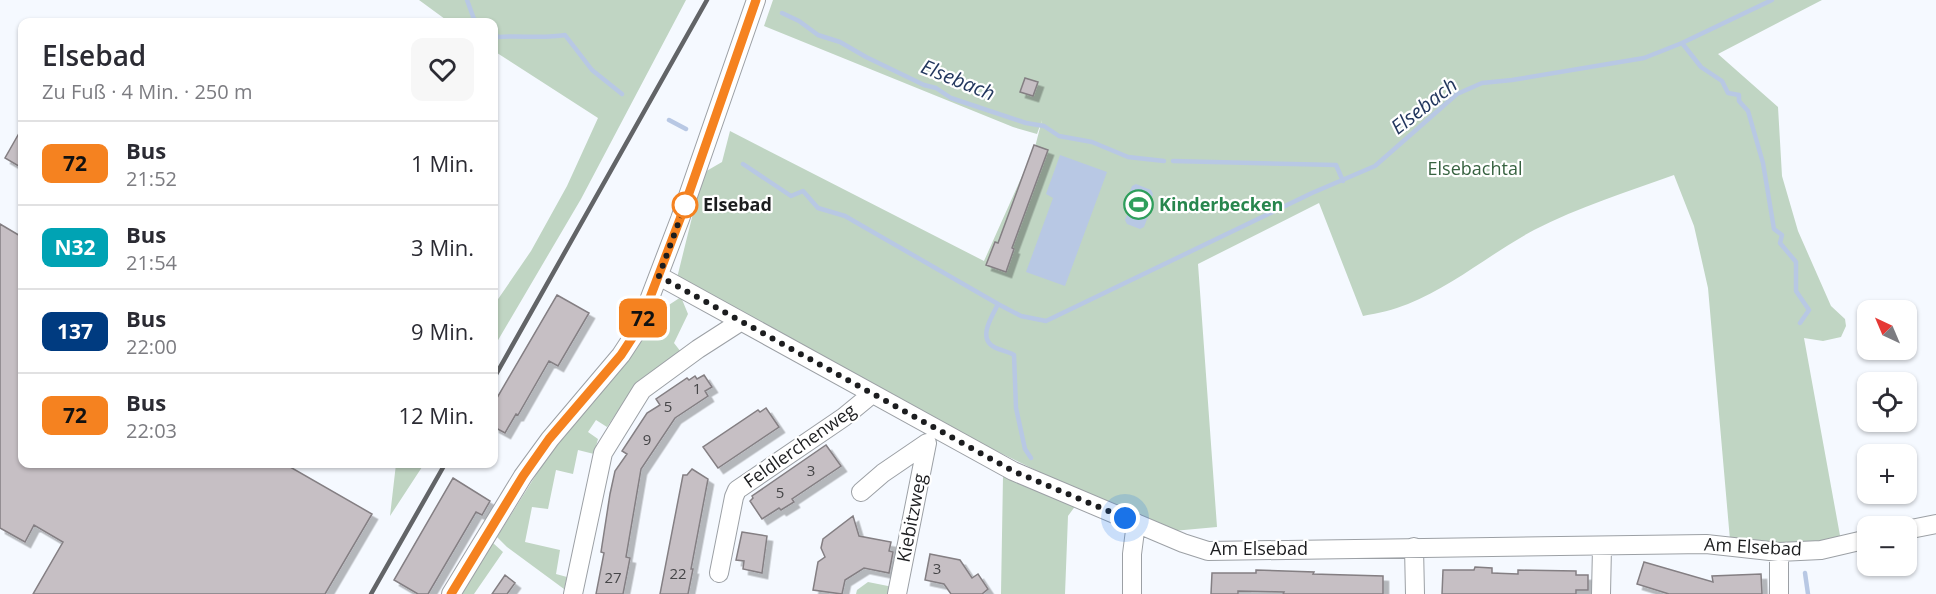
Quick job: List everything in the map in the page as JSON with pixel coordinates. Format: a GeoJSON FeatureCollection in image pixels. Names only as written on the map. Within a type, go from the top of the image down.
{"type":"FeatureCollection","features":[{"type":"Feature","properties":{"kind":"street"},"geometry":{"type":"LineString","coordinates":[[451,594],[523,476],[549,439],[582,403],[638,329],[659,276],[756,0]]}},
{"type":"Feature","properties":{"kind":"street","name":"Am Elsebad"},"geometry":{"type":"LineString","coordinates":[[659,276],[872,394],[932,436],[1136,524],[1208,551],[1706,544],[1779,552],[1821,550],[1857,542]]}},
{"type":"Feature","properties":{"kind":"street"},"geometry":{"type":"LineString","coordinates":[[573,594],[603,453],[613,436],[642,390],[740,322]]}},
{"type":"Feature","properties":{"kind":"street","name":"Feldlerchenweg"},"geometry":{"type":"LineString","coordinates":[[719,573],[737,490],[844,417],[872,394]]}},
{"type":"Feature","properties":{"kind":"street","name":"Kiebitzweg"},"geometry":{"type":"LineString","coordinates":[[861,492],[932,436]]}},
{"type":"Feature","properties":{"kind":"street","name":"Kiebitzweg"},"geometry":{"type":"LineString","coordinates":[[897,594],[932,436]]}},
{"type":"Feature","properties":{"kind":"street"},"geometry":{"type":"LineString","coordinates":[[1132,594],[1132,554],[1136,524]]}},
{"type":"Feature","properties":{"kind":"street"},"geometry":{"type":"LineString","coordinates":[[1917,528],[1936,524]]}},
{"type":"Feature","properties":{"kind":"street"},"geometry":{"type":"LineString","coordinates":[[1414,547],[1414,594]]}},
{"type":"Feature","properties":{"kind":"street"},"geometry":{"type":"LineString","coordinates":[[1601,594],[1602,547]]}},
{"type":"Feature","properties":{"kind":"street"},"geometry":{"type":"LineString","coordinates":[[1779,552],[1779,594]]}},
{"type":"Feature","properties":{"kind":"green space"},"geometry":{"type":"Polygon","coordinates":[[[419,0],[686,0],[581,199],[498,340],[498,299],[531,251],[567,186],[598,118],[498,54],[498,18],[444,18],[419,0]]]}},
{"type":"Feature","properties":{"kind":"green space","name":"Elsebachtal"},"geometry":{"type":"Polygon","coordinates":[[[773,0],[1822,0],[1718,54],[1778,107],[1782,176],[1798,231],[1831,306],[1845,319],[1846,326],[1841,337],[1823,341],[1804,338],[1841,541],[1799,548],[1730,540],[1708,288],[1694,226],[1674,175],[1603,200],[1534,230],[1425,297],[1397,308],[1363,316],[1319,203],[1198,264],[1217,527],[1162,532],[876,392],[676,282],[703,173],[722,162],[730,131],[984,261],[1035,147],[1042,120],[1037,134],[1013,127],[764,26],[773,0]]]}},
{"type":"Feature","properties":{"kind":"green space"},"geometry":{"type":"Polygon","coordinates":[[[681,297],[688,314],[674,343],[681,352],[637,383],[607,427],[596,420],[588,432],[598,439],[594,454],[578,450],[573,474],[556,470],[548,509],[532,507],[525,542],[560,550],[556,574],[567,577],[564,589],[497,537],[551,451],[625,363],[655,314],[681,297]]]}},
{"type":"Feature","properties":{"kind":"green space"},"geometry":{"type":"Polygon","coordinates":[[[396,468],[421,468],[390,516],[396,468]]]}},
{"type":"Feature","properties":{"kind":"green space"},"geometry":{"type":"Polygon","coordinates":[[[1003,476],[1076,505],[1068,516],[1065,594],[1001,594],[1003,476]]]}},
{"type":"Feature","properties":{"kind":"green space"},"geometry":{"type":"Polygon","coordinates":[[[493,543],[503,552],[474,594],[459,594],[493,543]]]}},
{"type":"Feature","properties":{"kind":"green space"},"geometry":{"type":"Polygon","coordinates":[[[868,582],[893,587],[892,594],[856,594],[857,590],[868,582]]]}},
{"type":"Feature","properties":{"kind":"water"},"geometry":{"type":"Polygon","coordinates":[[[1060,155],[1107,172],[1065,286],[1026,272],[1053,198],[1046,194],[1060,155]]]}},
{"type":"Feature","properties":{"kind":"water","name":"Kinderbecken"},"geometry":{"type":"Polygon","coordinates":[[[1136,184],[1151,190],[1153,194],[1147,210],[1149,214],[1144,227],[1140,229],[1127,224],[1125,220],[1130,208],[1126,201],[1132,186],[1136,184]]]}},
{"type":"Feature","properties":{"kind":"building"},"geometry":{"type":"Polygon","coordinates":[[[1025,78],[1038,82],[1033,96],[1020,92],[1025,78]]]}},
{"type":"Feature","properties":{"kind":"building"},"geometry":{"type":"Polygon","coordinates":[[[18,135],[18,166],[5,158],[18,135]]]}},
{"type":"Feature","properties":{"kind":"building"},"geometry":{"type":"Polygon","coordinates":[[[1034,145],[1048,150],[1012,248],[1014,249],[1006,272],[986,265],[995,242],[998,243],[1034,145]]]}},
{"type":"Feature","properties":{"kind":"building"},"geometry":{"type":"Polygon","coordinates":[[[0,224],[18,235],[18,468],[292,468],[372,514],[325,594],[33,594],[63,542],[34,525],[25,542],[0,528],[0,224]]]}},
{"type":"Feature","properties":{"kind":"building"},"geometry":{"type":"Polygon","coordinates":[[[557,295],[589,313],[558,366],[549,361],[505,433],[498,429],[498,396],[557,295]]]}},
{"type":"Feature","properties":{"kind":"building"},"geometry":{"type":"Polygon","coordinates":[[[704,375],[712,387],[705,391],[708,396],[675,418],[641,469],[626,557],[630,558],[623,594],[596,594],[615,471],[627,454],[622,451],[647,413],[660,405],[656,399],[687,378],[689,380],[695,376],[697,379],[704,375]]]}},
{"type":"Feature","properties":{"kind":"building"},"geometry":{"type":"Polygon","coordinates":[[[766,408],[779,427],[718,468],[703,447],[758,410],[760,412],[766,408]]]}},
{"type":"Feature","properties":{"kind":"building"},"geometry":{"type":"Polygon","coordinates":[[[826,445],[841,466],[792,499],[794,502],[762,519],[750,501],[752,496],[826,445]]]}},
{"type":"Feature","properties":{"kind":"building"},"geometry":{"type":"Polygon","coordinates":[[[692,469],[708,479],[688,594],[660,594],[683,475],[687,475],[692,469]]]}},
{"type":"Feature","properties":{"kind":"building"},"geometry":{"type":"Polygon","coordinates":[[[453,478],[490,501],[482,515],[476,512],[428,594],[418,594],[394,580],[453,478]]]}},
{"type":"Feature","properties":{"kind":"building"},"geometry":{"type":"Polygon","coordinates":[[[853,516],[859,536],[891,542],[889,551],[893,552],[889,573],[864,568],[845,580],[842,594],[813,590],[818,562],[825,557],[821,548],[823,539],[853,516]]]}},
{"type":"Feature","properties":{"kind":"building"},"geometry":{"type":"Polygon","coordinates":[[[742,532],[767,536],[762,573],[743,569],[744,561],[736,560],[742,532]]]}},
{"type":"Feature","properties":{"kind":"building"},"geometry":{"type":"Polygon","coordinates":[[[930,554],[960,560],[972,578],[978,574],[988,589],[982,594],[951,594],[944,584],[925,580],[930,554]]]}},
{"type":"Feature","properties":{"kind":"building"},"geometry":{"type":"Polygon","coordinates":[[[1644,562],[1713,582],[1712,576],[1761,574],[1762,594],[1669,594],[1637,584],[1644,562]]]}},
{"type":"Feature","properties":{"kind":"building"},"geometry":{"type":"Polygon","coordinates":[[[1475,567],[1492,568],[1492,573],[1518,574],[1518,570],[1576,571],[1576,575],[1588,575],[1588,590],[1576,590],[1576,594],[1442,594],[1443,570],[1474,570],[1475,567]]]}},
{"type":"Feature","properties":{"kind":"building"},"geometry":{"type":"Polygon","coordinates":[[[1256,570],[1383,576],[1383,594],[1283,594],[1284,592],[1238,591],[1238,594],[1211,594],[1212,573],[1256,573],[1256,570]]]}},
{"type":"Feature","properties":{"kind":"building"},"geometry":{"type":"Polygon","coordinates":[[[505,575],[515,583],[507,594],[492,594],[505,575]]]}},
{"type":"Feature","properties":{"kind":"waterway"},"geometry":{"type":"LineString","coordinates":[[467,0],[474,18]]}},
{"type":"Feature","properties":{"kind":"waterway"},"geometry":{"type":"LineString","coordinates":[[743,164],[791,196],[803,191],[818,208],[845,216],[1021,316],[1046,321],[1312,193],[1375,166],[1457,94],[1482,83],[1644,58],[1682,43],[1772,0]]}},
{"type":"Feature","properties":{"kind":"waterway","name":"Elsebach"},"geometry":{"type":"LineString","coordinates":[[782,13],[799,21],[818,35],[840,42],[924,85],[936,88],[951,98],[1026,123],[1044,126],[1059,136],[1092,142],[1128,157],[1164,161]]}},
{"type":"Feature","properties":{"kind":"waterway"},"geometry":{"type":"LineString","coordinates":[[498,37],[565,35],[592,70],[622,94]]}},
{"type":"Feature","properties":{"kind":"waterway"},"geometry":{"type":"LineString","coordinates":[[1682,43],[1701,67],[1722,81],[1728,93],[1739,95],[1739,101],[1748,111],[1763,163],[1774,229],[1782,235],[1780,243],[1796,262],[1796,291],[1809,310],[1800,323]]}},
{"type":"Feature","properties":{"kind":"waterway"},"geometry":{"type":"LineString","coordinates":[[669,120],[686,129]]}},
{"type":"Feature","properties":{"kind":"waterway","name":"Elsebach"},"geometry":{"type":"LineString","coordinates":[[1173,161],[1336,165],[1343,181]]}},
{"type":"Feature","properties":{"kind":"waterway"},"geometry":{"type":"LineString","coordinates":[[998,304],[988,325],[986,336],[993,347],[1014,355],[1016,408],[1025,449],[1031,458]]}},
{"type":"Feature","properties":{"kind":"waterway"},"geometry":{"type":"LineString","coordinates":[[1805,573],[1808,594]]}},
{"type":"Feature","properties":{"kind":"railway"},"geometry":{"type":"LineString","coordinates":[[498,371],[707,0]]}},
{"type":"Feature","properties":{"kind":"railway"},"geometry":{"type":"LineString","coordinates":[[371,594],[443,468]]}},
{"type":"Feature","properties":{"kind":"bus line","name":"72"},"geometry":{"type":"LineString","coordinates":[[451,594],[523,476],[549,439],[621,355],[638,329],[680,219],[756,0]]}},
{"type":"Feature","properties":{"kind":"place","name":"Elsebad"},"geometry":{"type":"Point","coordinates":[685,205]}},
{"type":"Feature","properties":{"kind":"place","name":"Kinderbecken"},"geometry":{"type":"Point","coordinates":[1138,205]}},
{"type":"Feature","properties":{"kind":"route"},"geometry":{"type":"LineString","coordinates":[[685,205],[659,276],[1013,471],[1125,518]]}}]}
